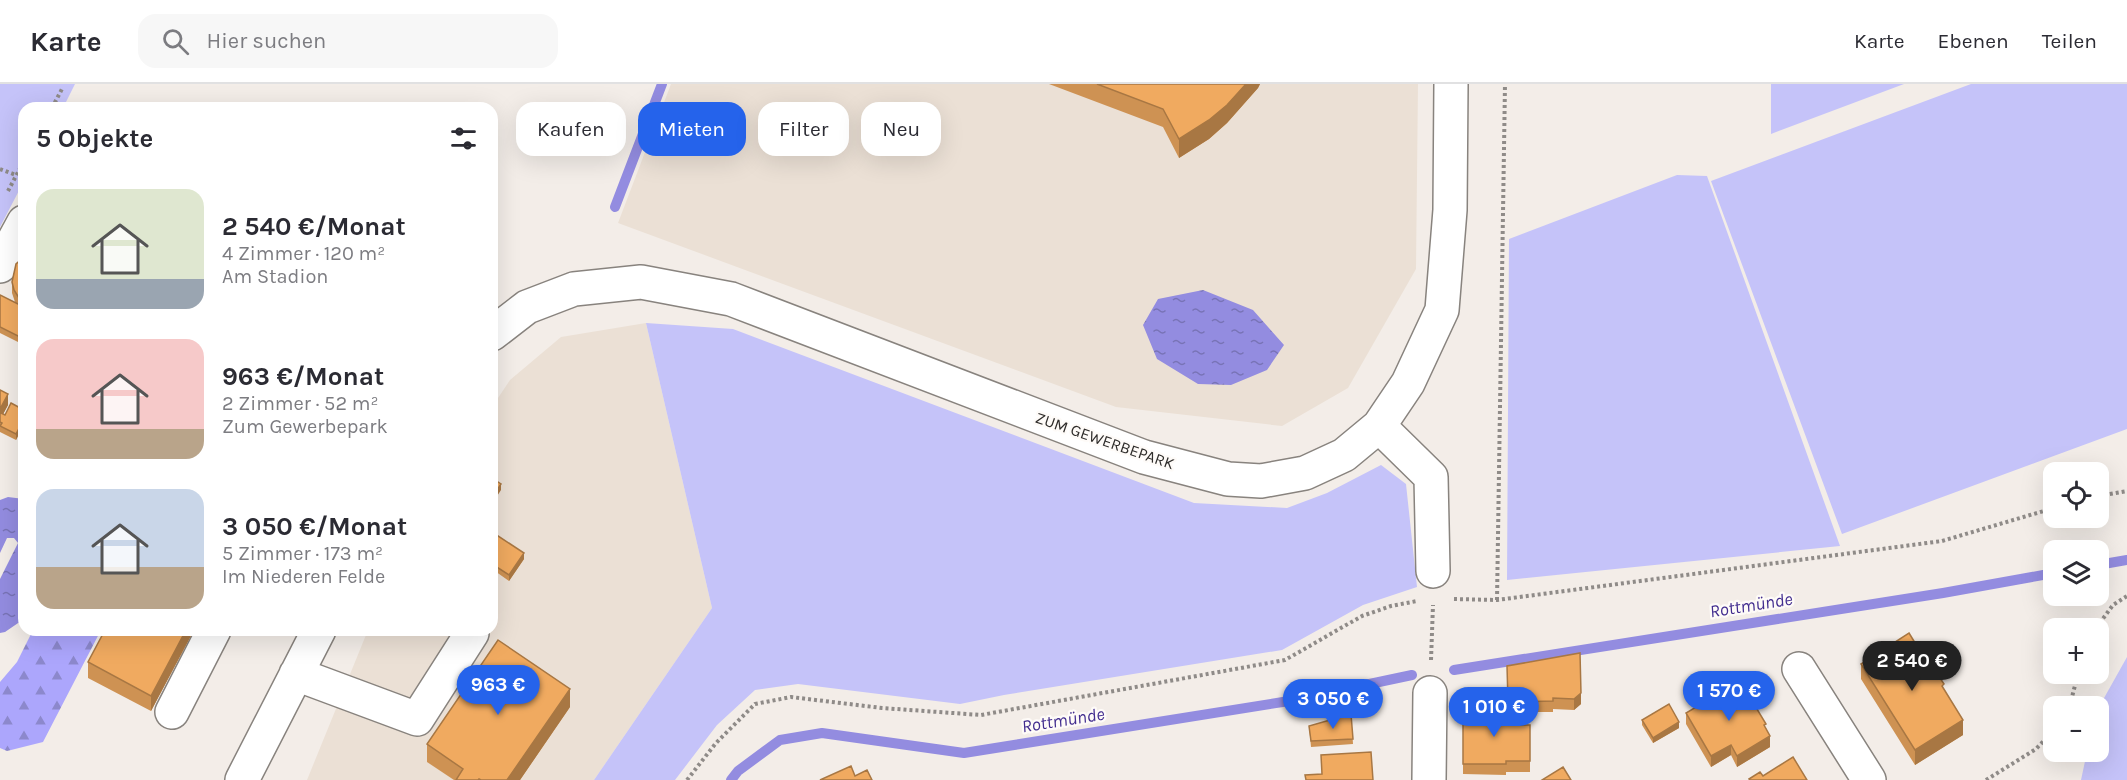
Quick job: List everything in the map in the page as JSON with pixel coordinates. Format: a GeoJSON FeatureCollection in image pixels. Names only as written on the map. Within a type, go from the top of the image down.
{"type":"FeatureCollection","features":[{"type":"Feature","properties":{"kind":"street","name":"ZUM GEWERBEPARK"},"geometry":{"type":"LineString","coordinates":[[498,329],[527,307],[574,289],[641,282],[731,299],[1144,457],[1228,478],[1262,481],[1305,473],[1344,455],[1379,426],[1408,383],[1442,310],[1450,210],[1451,84]]}},
{"type":"Feature","properties":{"kind":"street"},"geometry":{"type":"LineString","coordinates":[[0,267],[18,233]]}},
{"type":"Feature","properties":{"kind":"street"},"geometry":{"type":"LineString","coordinates":[[1379,426],[1431,477],[1433,585]]}},
{"type":"Feature","properties":{"kind":"street"},"geometry":{"type":"LineString","coordinates":[[172,712],[211,636]]}},
{"type":"Feature","properties":{"kind":"street"},"geometry":{"type":"LineString","coordinates":[[242,780],[316,636]]}},
{"type":"Feature","properties":{"kind":"street"},"geometry":{"type":"LineString","coordinates":[[296,674],[417,719],[470,636]]}},
{"type":"Feature","properties":{"kind":"street"},"geometry":{"type":"LineString","coordinates":[[1800,669],[1869,780]]}},
{"type":"Feature","properties":{"kind":"street"},"geometry":{"type":"LineString","coordinates":[[1429,780],[1430,693]]}},
{"type":"Feature","properties":{"kind":"path"},"geometry":{"type":"LineString","coordinates":[[1497,600],[1505,84]]}},
{"type":"Feature","properties":{"kind":"path"},"geometry":{"type":"LineString","coordinates":[[55,102],[63,87]]}},
{"type":"Feature","properties":{"kind":"path"},"geometry":{"type":"LineString","coordinates":[[0,169],[16,176],[18,172]]}},
{"type":"Feature","properties":{"kind":"path"},"geometry":{"type":"LineString","coordinates":[[2109,494],[2127,491]]}},
{"type":"Feature","properties":{"kind":"path"},"geometry":{"type":"LineString","coordinates":[[687,780],[716,743],[754,704],[791,697],[882,708],[981,715],[1285,660],[1362,616],[1391,606],[1433,585],[1497,600],[1942,541],[2043,511]]}},
{"type":"Feature","properties":{"kind":"path"},"geometry":{"type":"LineString","coordinates":[[1430,693],[1433,585]]}},
{"type":"Feature","properties":{"kind":"path"},"geometry":{"type":"LineString","coordinates":[[2104,618],[2114,605],[2127,596]]}},
{"type":"Feature","properties":{"kind":"path"},"geometry":{"type":"LineString","coordinates":[[1986,780],[2036,749],[2043,742]]}},
{"type":"Feature","properties":{"kind":"shaded area"},"geometry":{"type":"Polygon","coordinates":[[[0,84],[75,84],[66,102],[18,102],[18,192],[0,227],[0,84]]]}},
{"type":"Feature","properties":{"kind":"shaded area"},"geometry":{"type":"Polygon","coordinates":[[[671,84],[1418,84],[1416,269],[1348,388],[1282,426],[1116,407],[618,223],[644,156],[746,156],[746,102],[664,102],[671,84]]]}},
{"type":"Feature","properties":{"kind":"shaded area"},"geometry":{"type":"Polygon","coordinates":[[[1771,84],[1904,84],[1771,134],[1771,84]]]}},
{"type":"Feature","properties":{"kind":"shaded area"},"geometry":{"type":"Polygon","coordinates":[[[1971,84],[2127,84],[2127,429],[1842,534],[1711,181],[1971,84]]]}},
{"type":"Feature","properties":{"kind":"shaded area"},"geometry":{"type":"Polygon","coordinates":[[[1677,175],[1707,176],[1840,546],[1507,580],[1509,239],[1677,175]]]}},
{"type":"Feature","properties":{"kind":"shaded area"},"geometry":{"type":"Polygon","coordinates":[[[646,323],[712,608],[594,780],[307,780],[366,636],[498,636],[498,398],[510,380],[561,337],[646,323]]]}},
{"type":"Feature","properties":{"kind":"shaded area"},"geometry":{"type":"Polygon","coordinates":[[[646,323],[733,329],[1194,503],[1287,508],[1327,493],[1381,465],[1406,484],[1417,587],[1363,605],[1282,650],[960,704],[798,684],[755,690],[717,725],[675,780],[594,780],[712,608],[646,323]]]}},
{"type":"Feature","properties":{"kind":"shaded area"},"geometry":{"type":"Polygon","coordinates":[[[2127,657],[2127,780],[2081,780],[2085,762],[2109,762],[2109,696],[2105,696],[2127,657]]]}},
{"type":"Feature","properties":{"kind":"green space"},"geometry":{"type":"Polygon","coordinates":[[[30,636],[98,636],[43,742],[7,751],[0,748],[0,682],[17,662],[30,636]]]}},
{"type":"Feature","properties":{"kind":"water"},"geometry":{"type":"Polygon","coordinates":[[[1203,290],[1253,310],[1284,345],[1267,370],[1231,385],[1198,384],[1157,359],[1143,325],[1158,299],[1203,290]]]}},
{"type":"Feature","properties":{"kind":"water"},"geometry":{"type":"Polygon","coordinates":[[[8,497],[18,498],[18,543],[14,538],[7,538],[0,553],[0,500],[8,497]]]}},
{"type":"Feature","properties":{"kind":"water"},"geometry":{"type":"Polygon","coordinates":[[[18,543],[18,623],[0,633],[0,579],[18,543]]]}},
{"type":"Feature","properties":{"kind":"building"},"geometry":{"type":"Polygon","coordinates":[[[1097,84],[1246,84],[1227,105],[1209,120],[1179,139],[1163,109],[1097,84]]]}},
{"type":"Feature","properties":{"kind":"building"},"geometry":{"type":"Polygon","coordinates":[[[18,262],[18,296],[12,282],[18,262]]]}},
{"type":"Feature","properties":{"kind":"building"},"geometry":{"type":"Polygon","coordinates":[[[0,295],[18,304],[18,336],[0,327],[0,295]]]}},
{"type":"Feature","properties":{"kind":"building"},"geometry":{"type":"Polygon","coordinates":[[[0,390],[8,394],[0,409],[0,390]]]}},
{"type":"Feature","properties":{"kind":"building"},"geometry":{"type":"Polygon","coordinates":[[[11,403],[18,407],[16,434],[0,426],[2,423],[0,414],[5,415],[11,403]]]}},
{"type":"Feature","properties":{"kind":"building"},"geometry":{"type":"Polygon","coordinates":[[[498,536],[524,553],[509,575],[498,568],[498,536]]]}},
{"type":"Feature","properties":{"kind":"building"},"geometry":{"type":"Polygon","coordinates":[[[1909,633],[1934,674],[1936,672],[1944,684],[1942,686],[1963,720],[1915,750],[1861,664],[1909,633]]]}},
{"type":"Feature","properties":{"kind":"building"},"geometry":{"type":"Polygon","coordinates":[[[102,636],[183,636],[151,696],[88,662],[102,636]]]}},
{"type":"Feature","properties":{"kind":"building"},"geometry":{"type":"Polygon","coordinates":[[[498,640],[570,689],[507,780],[456,780],[463,769],[427,744],[498,640]]]}},
{"type":"Feature","properties":{"kind":"building"},"geometry":{"type":"Polygon","coordinates":[[[1580,653],[1581,693],[1574,699],[1553,698],[1553,701],[1508,702],[1507,666],[1580,653]]]}},
{"type":"Feature","properties":{"kind":"building"},"geometry":{"type":"Polygon","coordinates":[[[1740,681],[1766,724],[1764,725],[1770,736],[1737,756],[1731,745],[1711,756],[1686,713],[1740,681]]]}},
{"type":"Feature","properties":{"kind":"building"},"geometry":{"type":"Polygon","coordinates":[[[1500,702],[1499,708],[1507,708],[1507,725],[1530,725],[1530,761],[1506,761],[1506,764],[1463,764],[1463,713],[1485,713],[1485,703],[1500,702]]]}},
{"type":"Feature","properties":{"kind":"building"},"geometry":{"type":"Polygon","coordinates":[[[1669,704],[1679,722],[1653,738],[1642,720],[1669,704]]]}},
{"type":"Feature","properties":{"kind":"building"},"geometry":{"type":"Polygon","coordinates":[[[1351,714],[1353,739],[1311,741],[1309,726],[1351,714]]]}},
{"type":"Feature","properties":{"kind":"building"},"geometry":{"type":"Polygon","coordinates":[[[1371,752],[1373,780],[1306,780],[1305,775],[1322,774],[1321,755],[1371,752]]]}},
{"type":"Feature","properties":{"kind":"building"},"geometry":{"type":"Polygon","coordinates":[[[1793,757],[1807,780],[1749,779],[1760,772],[1763,776],[1793,757]]]}},
{"type":"Feature","properties":{"kind":"building"},"geometry":{"type":"Polygon","coordinates":[[[851,766],[855,776],[867,770],[872,780],[820,780],[851,766]]]}},
{"type":"Feature","properties":{"kind":"building"},"geometry":{"type":"Polygon","coordinates":[[[1563,767],[1571,780],[1542,780],[1563,767]]]}},
{"type":"Feature","properties":{"kind":"waterway"},"geometry":{"type":"LineString","coordinates":[[615,207],[662,84]]}},
{"type":"Feature","properties":{"kind":"waterway","name":"Rottmünde"},"geometry":{"type":"LineString","coordinates":[[2109,563],[2127,560]]}},
{"type":"Feature","properties":{"kind":"waterway","name":"Rottmünde"},"geometry":{"type":"LineString","coordinates":[[1454,670],[1943,593],[2043,575]]}},
{"type":"Feature","properties":{"kind":"waterway","name":"Rottmünde"},"geometry":{"type":"LineString","coordinates":[[731,780],[738,771],[780,740],[822,733],[964,753],[1289,701],[1412,675]]}}]}
